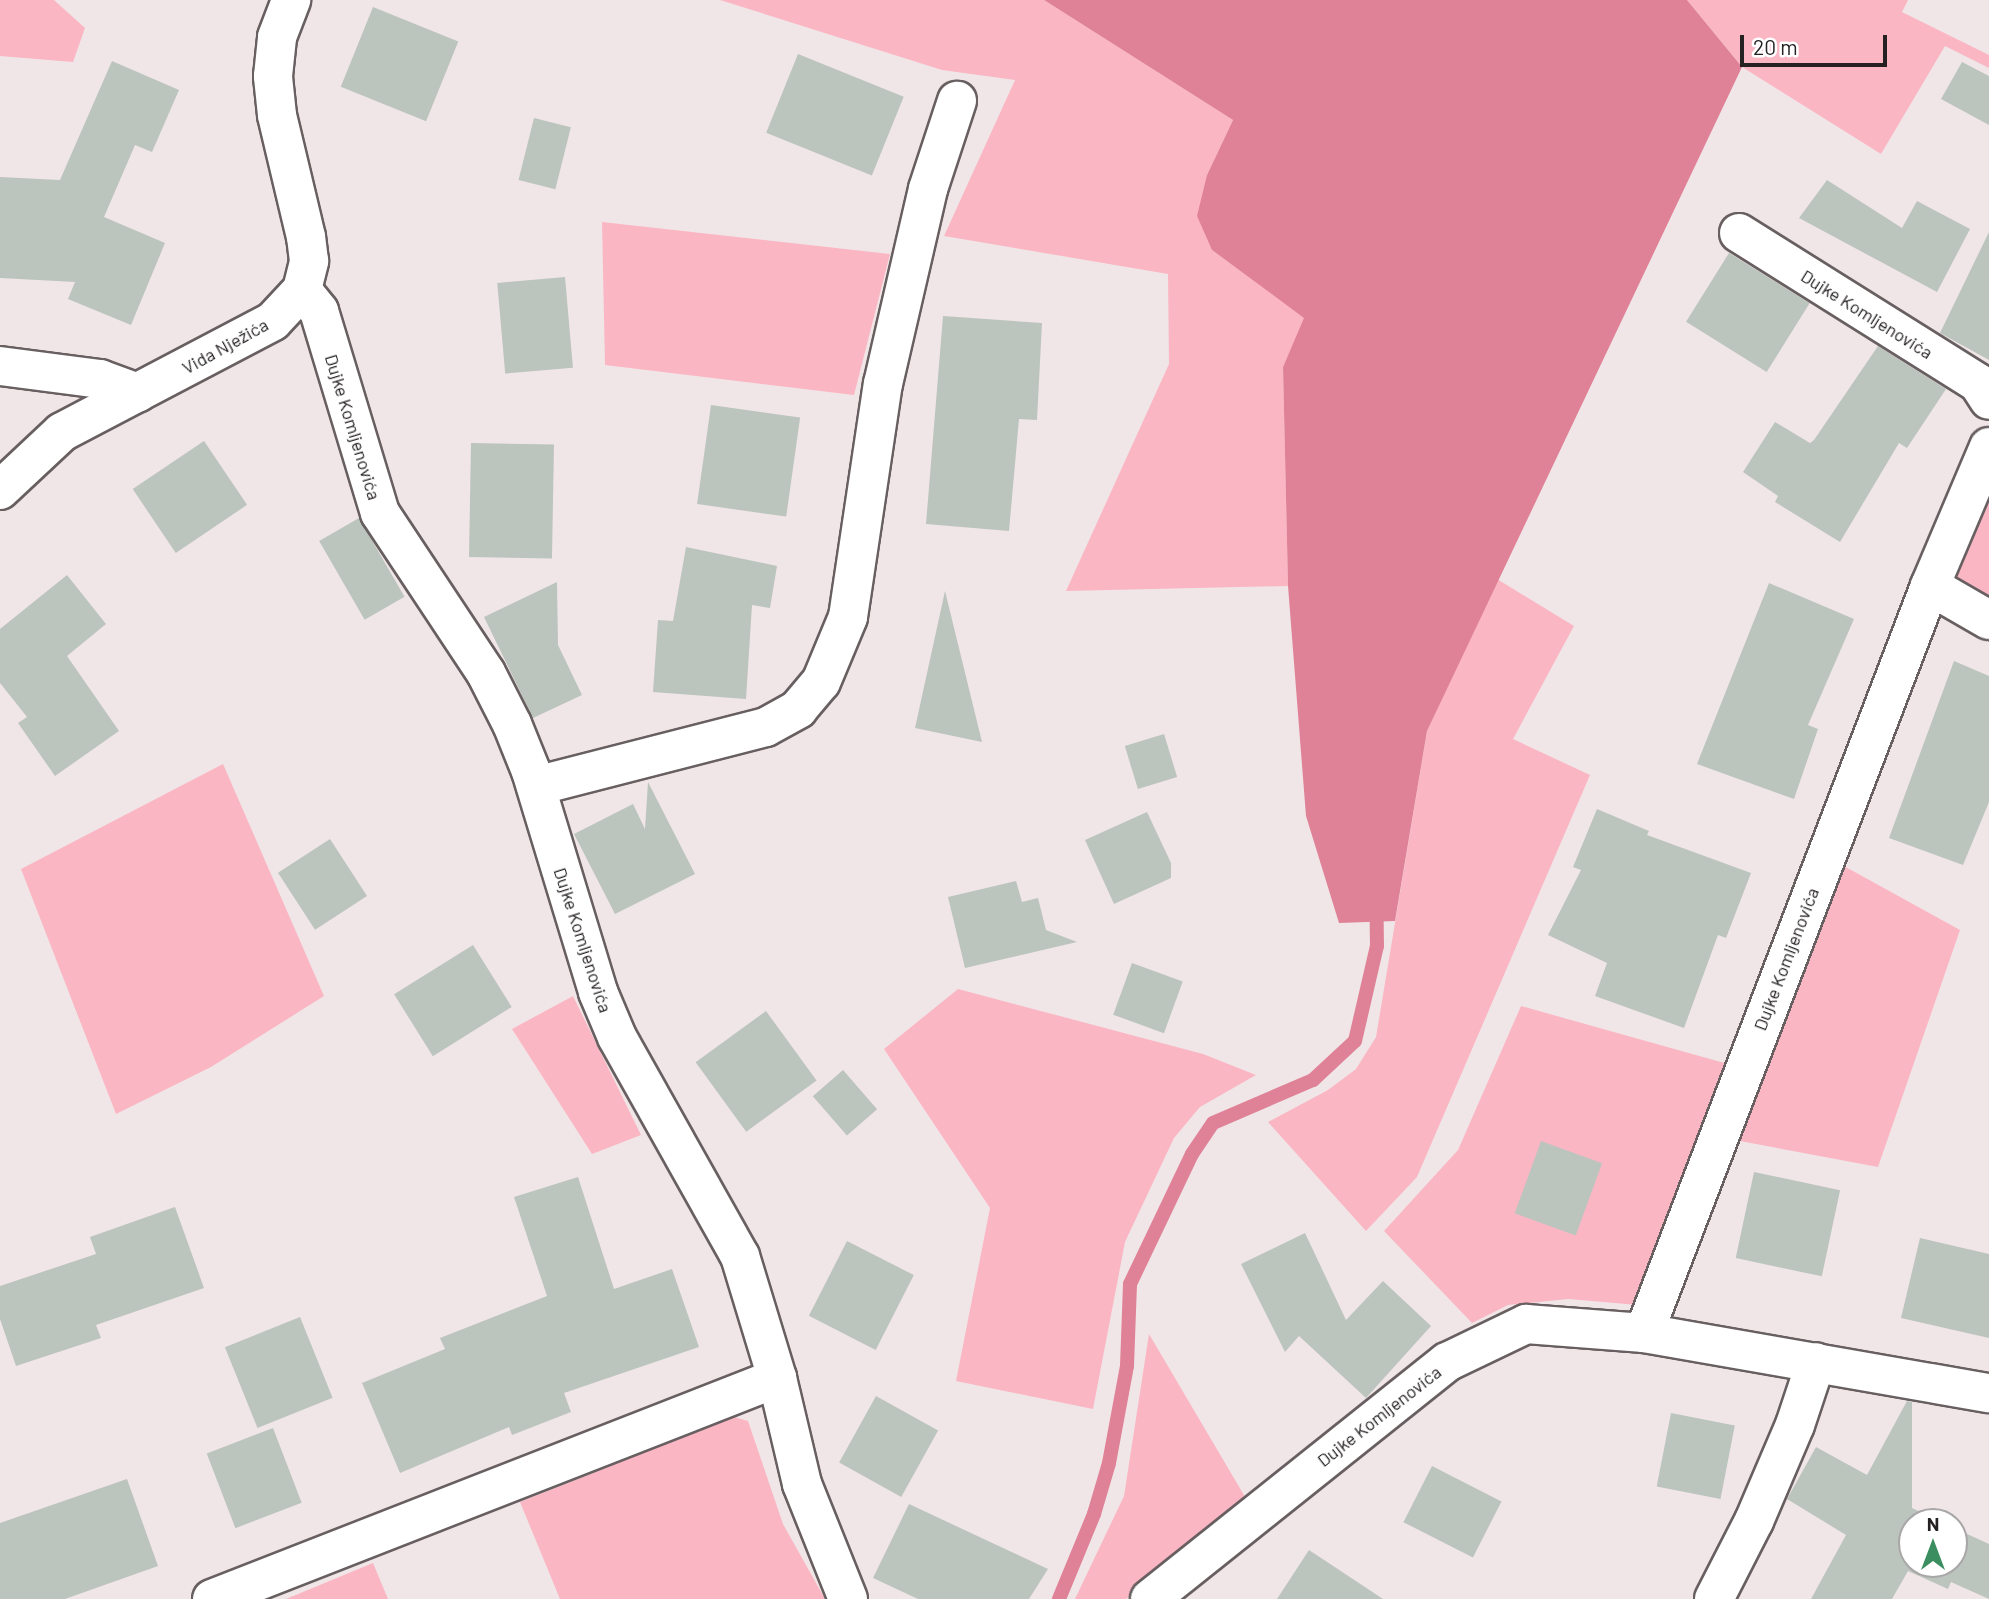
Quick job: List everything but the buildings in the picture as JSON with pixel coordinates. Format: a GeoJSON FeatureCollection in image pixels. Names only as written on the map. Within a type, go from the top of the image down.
{"type":"FeatureCollection","features":[{"type":"Feature","properties":{"kind":"street"},"geometry":{"type":"LineString","coordinates":[[291,0],[277,37],[273,76],[277,115],[308,249],[302,290]]}},
{"type":"Feature","properties":{"kind":"street"},"geometry":{"type":"LineString","coordinates":[[536,786],[766,727],[798,709],[821,682],[848,617],[883,384],[928,189],[957,101]]}},
{"type":"Feature","properties":{"kind":"street","name":"Dujke Komljenovića"},"geometry":{"type":"LineString","coordinates":[[1739,233],[1978,383],[1989,400]]}},
{"type":"Feature","properties":{"kind":"street","name":"Vida Nježića"},"geometry":{"type":"LineString","coordinates":[[0,490],[62,432],[273,321],[302,290]]}},
{"type":"Feature","properties":{"kind":"street","name":"Dujke Komljenovića"},"geometry":{"type":"LineString","coordinates":[[302,290],[319,311],[380,513],[486,673],[536,786],[608,1015],[641,1084],[740,1256],[777,1378],[802,1484],[848,1599]]}},
{"type":"Feature","properties":{"kind":"street"},"geometry":{"type":"LineString","coordinates":[[0,366],[100,379],[138,393]]}},
{"type":"Feature","properties":{"kind":"street","name":"Dujke Komljenovića"},"geometry":{"type":"LineString","coordinates":[[1644,1333],[1930,586],[1989,447]]}},
{"type":"Feature","properties":{"kind":"street"},"geometry":{"type":"LineString","coordinates":[[1930,586],[1989,620]]}},
{"type":"Feature","properties":{"kind":"street","name":"Dujke Komljenovića"},"geometry":{"type":"LineString","coordinates":[[1150,1599],[1379,1413],[1447,1362],[1526,1324],[1644,1333],[1989,1393]]}},
{"type":"Feature","properties":{"kind":"street"},"geometry":{"type":"LineString","coordinates":[[1714,1599],[1759,1509],[1816,1362]]}},
{"type":"Feature","properties":{"kind":"street"},"geometry":{"type":"LineString","coordinates":[[212,1599],[777,1378]]}},
{"type":"Feature","properties":{"kind":"shaded area"},"geometry":{"type":"Polygon","coordinates":[[[0,0],[54,0],[85,28],[73,62],[0,56],[0,0]]]}},
{"type":"Feature","properties":{"kind":"shaded area"},"geometry":{"type":"Polygon","coordinates":[[[720,0],[1044,0],[1233,120],[1207,175],[1212,250],[1305,318],[1283,367],[1288,586],[1066,591],[1169,364],[1168,274],[944,236],[1015,80],[942,70],[720,0]]]}},
{"type":"Feature","properties":{"kind":"shaded area"},"geometry":{"type":"Polygon","coordinates":[[[1044,0],[1687,0],[1742,67],[1427,731],[1395,921],[1339,923],[1306,816],[1288,586],[1283,367],[1304,318],[1212,250],[1197,216],[1207,175],[1233,120],[1044,0]]]}},
{"type":"Feature","properties":{"kind":"shaded area"},"geometry":{"type":"Polygon","coordinates":[[[1687,0],[1908,0],[1902,12],[1989,55],[1989,68],[1945,46],[1881,154],[1742,67],[1687,0]]]}},
{"type":"Feature","properties":{"kind":"shaded area"},"geometry":{"type":"Polygon","coordinates":[[[602,222],[890,254],[854,395],[605,365],[602,222]]]}},
{"type":"Feature","properties":{"kind":"shaded area"},"geometry":{"type":"Polygon","coordinates":[[[1989,486],[1989,602],[1958,580],[1956,571],[1989,486]]]}},
{"type":"Feature","properties":{"kind":"shaded area"},"geometry":{"type":"Polygon","coordinates":[[[1497,579],[1574,626],[1513,739],[1590,775],[1417,1177],[1366,1231],[1268,1122],[1328,1090],[1356,1069],[1376,1037],[1427,731],[1497,579]]]}},
{"type":"Feature","properties":{"kind":"shaded area"},"geometry":{"type":"Polygon","coordinates":[[[223,764],[324,996],[211,1067],[116,1114],[21,869],[223,764]]]}},
{"type":"Feature","properties":{"kind":"shaded area"},"geometry":{"type":"Polygon","coordinates":[[[1833,860],[1960,930],[1878,1167],[1724,1138],[1833,860]]]}},
{"type":"Feature","properties":{"kind":"shaded area"},"geometry":{"type":"Polygon","coordinates":[[[958,989],[1203,1054],[1256,1075],[1200,1107],[1174,1138],[1125,1242],[1093,1409],[956,1381],[990,1208],[884,1049],[958,989]]]}},
{"type":"Feature","properties":{"kind":"shaded area"},"geometry":{"type":"Polygon","coordinates":[[[573,996],[641,1135],[592,1154],[512,1029],[573,996]]]}},
{"type":"Feature","properties":{"kind":"shaded area"},"geometry":{"type":"Polygon","coordinates":[[[1521,1006],[1728,1064],[1638,1305],[1568,1299],[1508,1305],[1472,1323],[1384,1231],[1458,1150],[1521,1006]]]}},
{"type":"Feature","properties":{"kind":"shaded area"},"geometry":{"type":"Polygon","coordinates":[[[1149,1334],[1251,1507],[1126,1599],[1075,1599],[1124,1496],[1149,1334]]]}},
{"type":"Feature","properties":{"kind":"shaded area"},"geometry":{"type":"Polygon","coordinates":[[[734,1417],[748,1421],[783,1524],[825,1599],[560,1599],[520,1502],[734,1417]]]}},
{"type":"Feature","properties":{"kind":"shaded area"},"geometry":{"type":"Polygon","coordinates":[[[373,1563],[388,1599],[286,1599],[373,1563]]]}},
{"type":"Feature","properties":{"kind":"waterway"},"geometry":{"type":"LineString","coordinates":[[1059,1599],[1094,1514],[1109,1463],[1127,1366],[1130,1284],[1192,1154],[1213,1123],[1313,1080],[1355,1041],[1377,946],[1376,876],[1353,680],[1360,591],[1386,520],[1414,479],[1415,435],[1454,378],[1463,327],[1440,292],[1299,224],[1267,184],[1274,152],[1322,104],[1381,68],[1398,20],[1428,0]]}}]}
